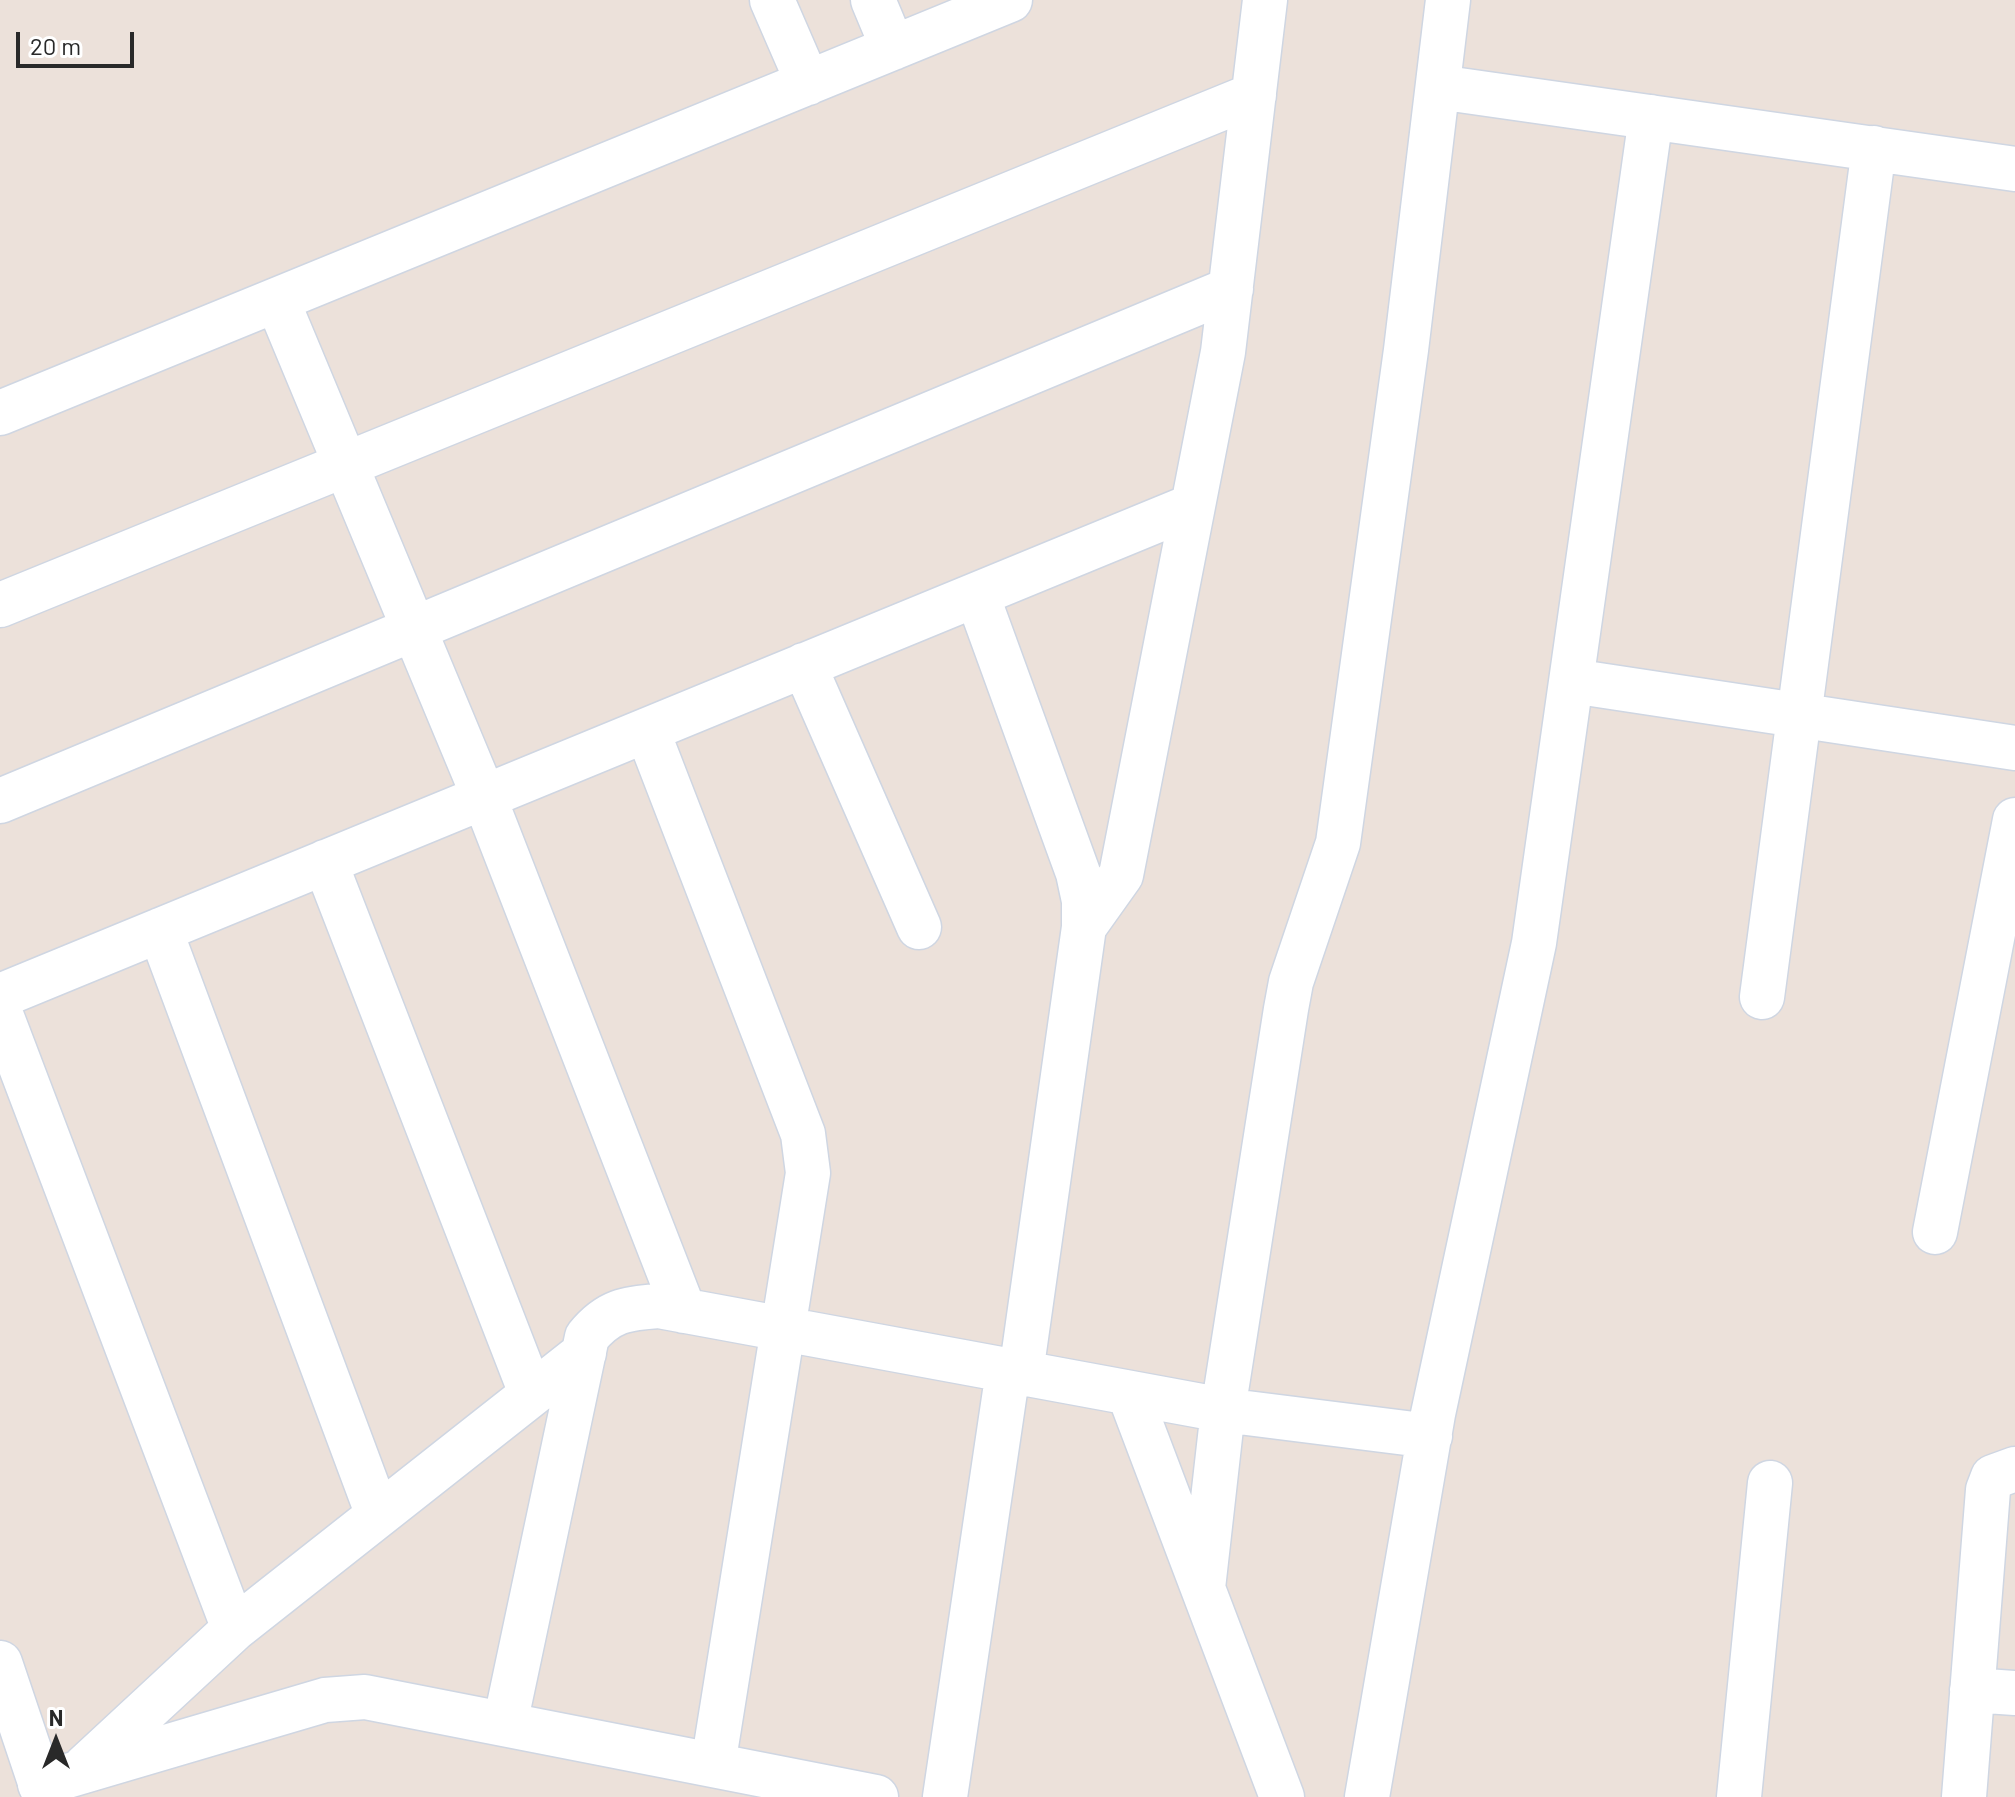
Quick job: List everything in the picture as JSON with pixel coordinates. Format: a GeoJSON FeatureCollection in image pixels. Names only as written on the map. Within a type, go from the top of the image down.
{"type":"FeatureCollection","features":[{"type":"Feature","properties":{"kind":"street"},"geometry":{"type":"LineString","coordinates":[[772,0],[808,83]]}},
{"type":"Feature","properties":{"kind":"street"},"geometry":{"type":"LineString","coordinates":[[873,0],[893,48]]}},
{"type":"Feature","properties":{"kind":"street"},"geometry":{"type":"LineString","coordinates":[[1084,927],[1117,884],[1126,851],[1221,364],[1265,0]]}},
{"type":"Feature","properties":{"kind":"street"},"geometry":{"type":"LineString","coordinates":[[1203,1588],[1223,1410],[1291,982],[1338,843],[1448,0]]}},
{"type":"Feature","properties":{"kind":"street"},"geometry":{"type":"LineString","coordinates":[[0,413],[893,48],[984,5]]}},
{"type":"Feature","properties":{"kind":"street"},"geometry":{"type":"LineString","coordinates":[[1438,87],[2015,169]]}},
{"type":"Feature","properties":{"kind":"street"},"geometry":{"type":"LineString","coordinates":[[0,605],[1254,95]]}},
{"type":"Feature","properties":{"kind":"street"},"geometry":{"type":"LineString","coordinates":[[1367,1797],[1430,1436],[1534,943],[1651,117]]}},
{"type":"Feature","properties":{"kind":"street"},"geometry":{"type":"LineString","coordinates":[[1762,997],[1874,148]]}},
{"type":"Feature","properties":{"kind":"street"},"geometry":{"type":"LineString","coordinates":[[0,801],[1231,289]]}},
{"type":"Feature","properties":{"kind":"street"},"geometry":{"type":"LineString","coordinates":[[277,300],[484,797],[684,1311]]}},
{"type":"Feature","properties":{"kind":"street"},"geometry":{"type":"LineString","coordinates":[[0,996],[1192,506]]}},
{"type":"Feature","properties":{"kind":"street"},"geometry":{"type":"LineString","coordinates":[[945,1797],[1084,927],[1084,901],[1078,873],[977,595]]}},
{"type":"Feature","properties":{"kind":"street"},"geometry":{"type":"LineString","coordinates":[[804,665],[919,927]]}},
{"type":"Feature","properties":{"kind":"street"},"geometry":{"type":"LineString","coordinates":[[1572,681],[2015,748]]}},
{"type":"Feature","properties":{"kind":"street"},"geometry":{"type":"LineString","coordinates":[[647,730],[803,1134],[808,1173],[713,1765]]}},
{"type":"Feature","properties":{"kind":"street"},"geometry":{"type":"LineString","coordinates":[[1053,803],[1126,851]]}},
{"type":"Feature","properties":{"kind":"street"},"geometry":{"type":"LineString","coordinates":[[1935,1232],[2015,820]]}},
{"type":"Feature","properties":{"kind":"street"},"geometry":{"type":"LineString","coordinates":[[325,862],[531,1393]]}},
{"type":"Feature","properties":{"kind":"street"},"geometry":{"type":"LineString","coordinates":[[160,930],[378,1515]]}},
{"type":"Feature","properties":{"kind":"street"},"geometry":{"type":"LineString","coordinates":[[0,1012],[234,1629]]}},
{"type":"Feature","properties":{"kind":"street"},"geometry":{"type":"LineString","coordinates":[[505,1724],[587,1337],[601,1319],[625,1308],[659,1306],[1223,1410],[1430,1436]]}},
{"type":"Feature","properties":{"kind":"street"},"geometry":{"type":"LineString","coordinates":[[55,1785],[234,1629],[584,1353]]}},
{"type":"Feature","properties":{"kind":"street"},"geometry":{"type":"LineString","coordinates":[[1129,1393],[1282,1797]]}},
{"type":"Feature","properties":{"kind":"street"},"geometry":{"type":"LineString","coordinates":[[1964,1797],[1988,1490],[1993,1477],[2015,1469]]}},
{"type":"Feature","properties":{"kind":"street"},"geometry":{"type":"LineString","coordinates":[[1739,1797],[1770,1483]]}},
{"type":"Feature","properties":{"kind":"street"},"geometry":{"type":"LineString","coordinates":[[0,1663],[55,1785]]}},
{"type":"Feature","properties":{"kind":"street"},"geometry":{"type":"LineString","coordinates":[[1972,1690],[2015,1693]]}},
{"type":"Feature","properties":{"kind":"street"},"geometry":{"type":"LineString","coordinates":[[55,1785],[325,1700],[365,1697],[876,1797]]}},
{"type":"Feature","properties":{"kind":"street"},"geometry":{"type":"LineString","coordinates":[[897,1797],[907,1797]]}}]}
